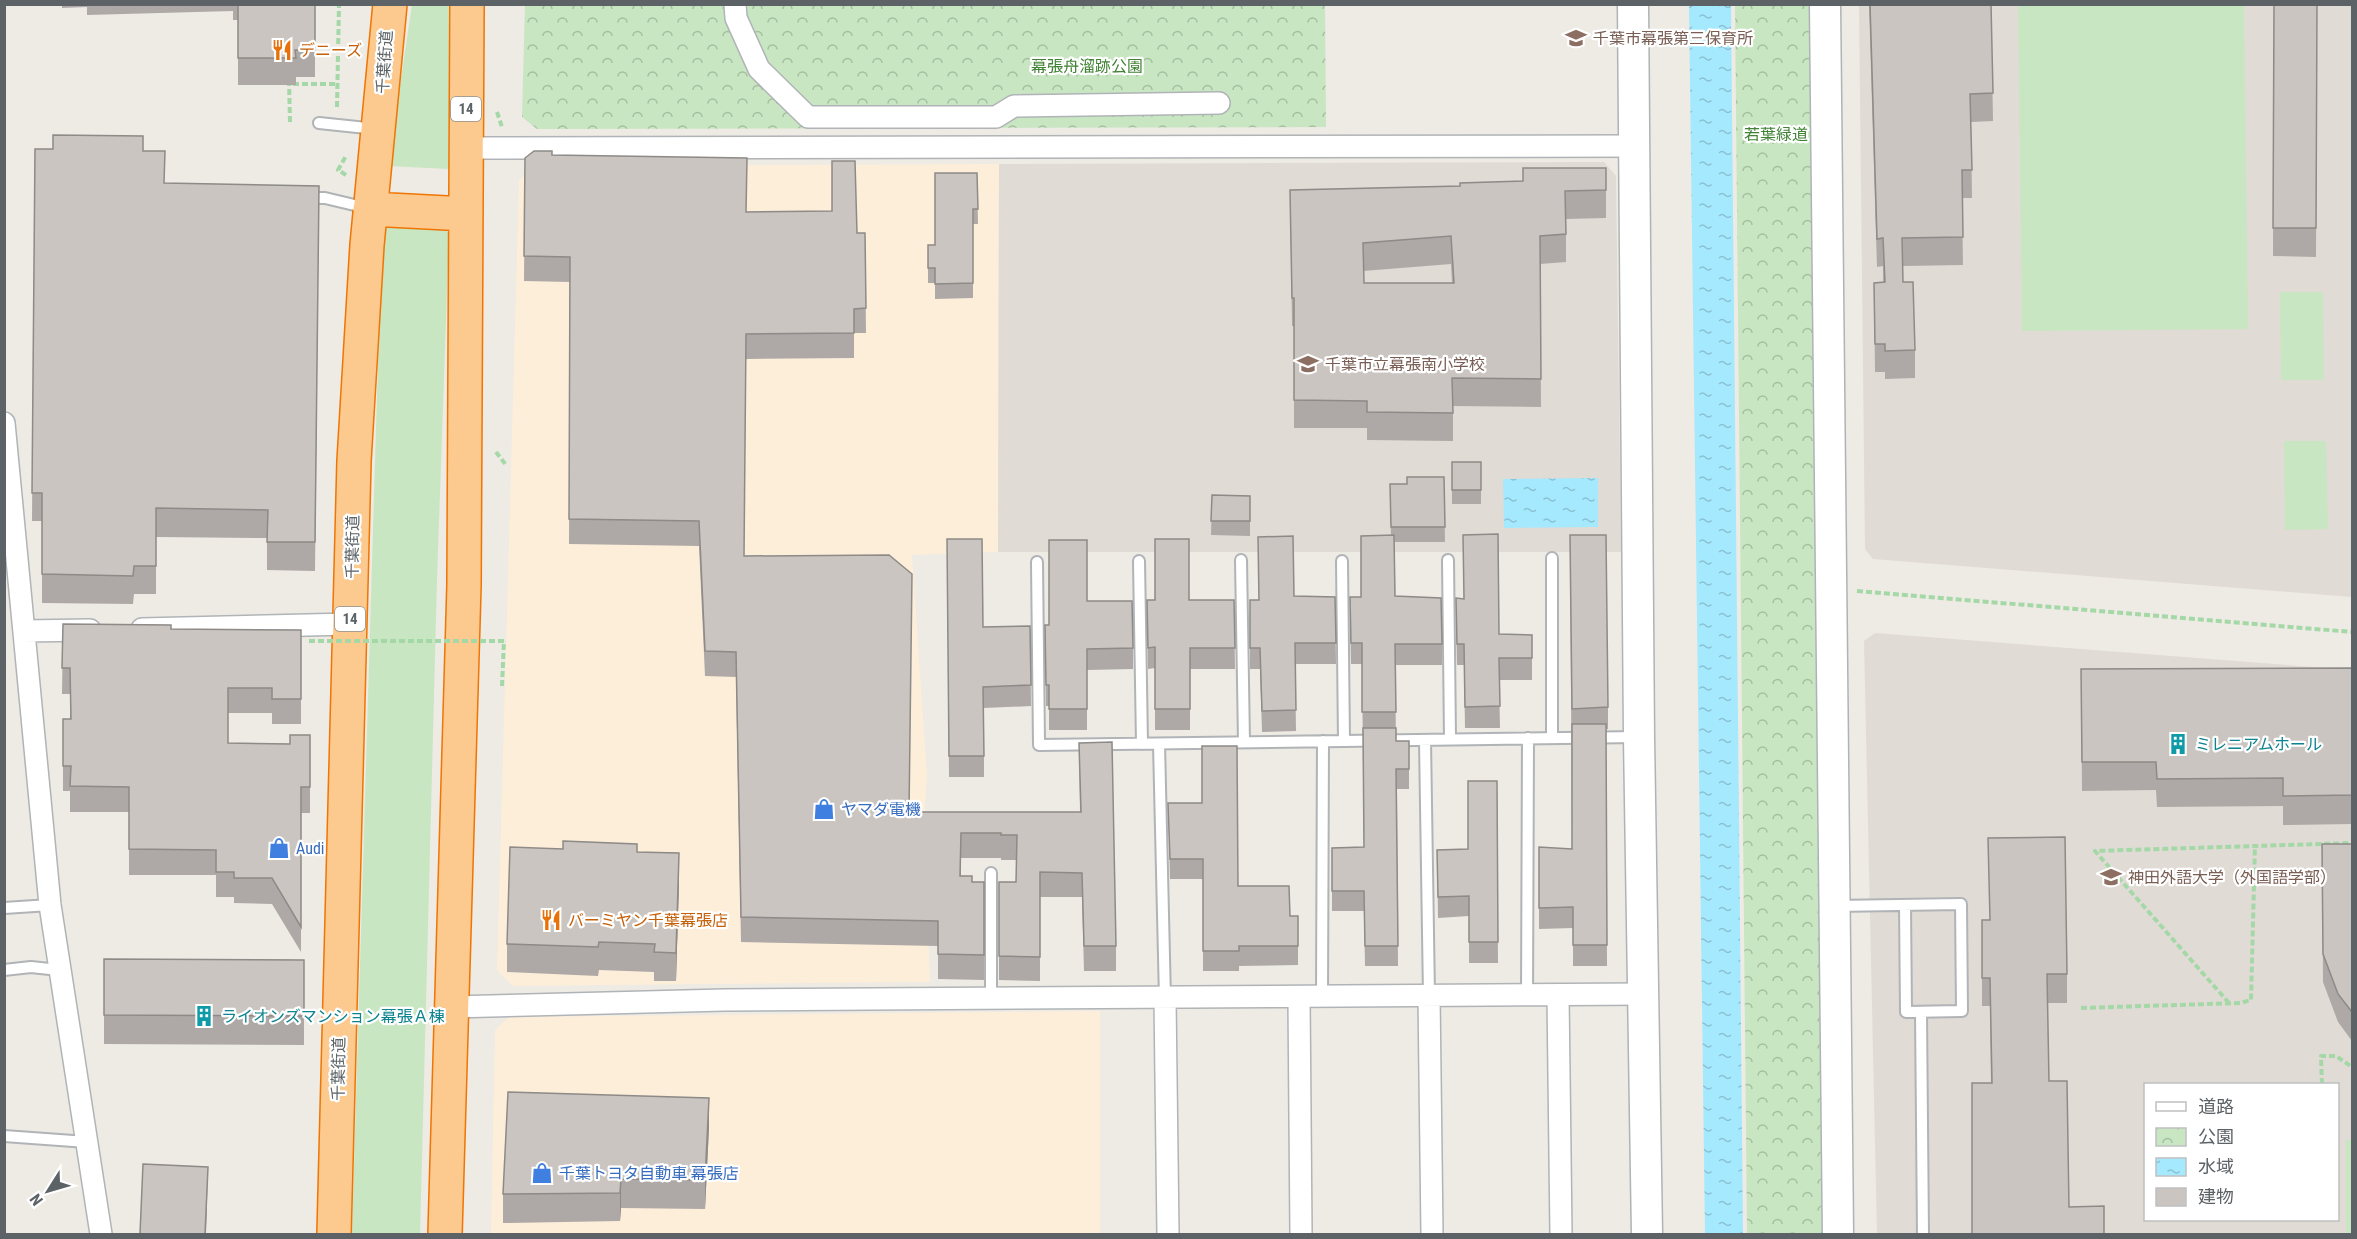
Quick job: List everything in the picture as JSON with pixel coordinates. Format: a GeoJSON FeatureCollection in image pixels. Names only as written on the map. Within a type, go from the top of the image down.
{"type":"FeatureCollection","features":[{"type":"Feature","properties":{"kind":"highway","name":"千葉街道"},"geometry":{"type":"LineString","coordinates":[[334,1234],[354,461],[370,208],[390,4]]}},
{"type":"Feature","properties":{"kind":"highway","name":"14"},"geometry":{"type":"LineString","coordinates":[[445,1234],[464,585],[467,4]]}},
{"type":"Feature","properties":{"kind":"highway"},"geometry":{"type":"LineString","coordinates":[[370,208],[466,214]]}},
{"type":"Feature","properties":{"kind":"street"},"geometry":{"type":"LineString","coordinates":[[735,4],[736,18],[759,69],[808,117],[996,117],[1014,106],[1219,104]]}},
{"type":"Feature","properties":{"kind":"street"},"geometry":{"type":"LineString","coordinates":[[1633,4],[1639,736],[1647,1234]]}},
{"type":"Feature","properties":{"kind":"street"},"geometry":{"type":"LineString","coordinates":[[1825,4],[1838,1234]]}},
{"type":"Feature","properties":{"kind":"street"},"geometry":{"type":"LineString","coordinates":[[466,148],[1634,146]]}},
{"type":"Feature","properties":{"kind":"street"},"geometry":{"type":"LineString","coordinates":[[4,423],[10,528],[24,631],[50,905],[58,970],[101,1234]]}},
{"type":"Feature","properties":{"kind":"street"},"geometry":{"type":"LineString","coordinates":[[24,631],[350,624]]}},
{"type":"Feature","properties":{"kind":"street"},"geometry":{"type":"LineString","coordinates":[[452,1006],[724,1000],[1322,998],[1644,994]]}},
{"type":"Feature","properties":{"kind":"street"},"geometry":{"type":"LineString","coordinates":[[1558,995],[1561,1234]]}},
{"type":"Feature","properties":{"kind":"street"},"geometry":{"type":"LineString","coordinates":[[1429,996],[1432,1234]]}},
{"type":"Feature","properties":{"kind":"street"},"geometry":{"type":"LineString","coordinates":[[1299,998],[1301,1234]]}},
{"type":"Feature","properties":{"kind":"street"},"geometry":{"type":"LineString","coordinates":[[1166,999],[1168,1234]]}},
{"type":"Feature","properties":{"kind":"lane"},"geometry":{"type":"LineString","coordinates":[[320,123],[379,130]]}},
{"type":"Feature","properties":{"kind":"lane"},"geometry":{"type":"LineString","coordinates":[[290,198],[325,198],[370,208]]}},
{"type":"Feature","properties":{"kind":"lane"},"geometry":{"type":"LineString","coordinates":[[1552,558],[1552,738]]}},
{"type":"Feature","properties":{"kind":"lane"},"geometry":{"type":"LineString","coordinates":[[1241,560],[1244,742]]}},
{"type":"Feature","properties":{"kind":"lane"},"geometry":{"type":"LineString","coordinates":[[1448,560],[1450,739]]}},
{"type":"Feature","properties":{"kind":"lane"},"geometry":{"type":"LineString","coordinates":[[1139,561],[1142,744]]}},
{"type":"Feature","properties":{"kind":"lane"},"geometry":{"type":"LineString","coordinates":[[1342,561],[1344,741]]}},
{"type":"Feature","properties":{"kind":"lane"},"geometry":{"type":"LineString","coordinates":[[1037,562],[1039,746],[1639,736]]}},
{"type":"Feature","properties":{"kind":"lane"},"geometry":{"type":"LineString","coordinates":[[1527,996],[1528,738]]}},
{"type":"Feature","properties":{"kind":"lane"},"geometry":{"type":"LineString","coordinates":[[1425,740],[1429,996]]}},
{"type":"Feature","properties":{"kind":"lane"},"geometry":{"type":"LineString","coordinates":[[1322,998],[1323,741]]}},
{"type":"Feature","properties":{"kind":"lane"},"geometry":{"type":"LineString","coordinates":[[1159,744],[1166,999]]}},
{"type":"Feature","properties":{"kind":"lane"},"geometry":{"type":"LineString","coordinates":[[991,873],[991,999]]}},
{"type":"Feature","properties":{"kind":"lane"},"geometry":{"type":"LineString","coordinates":[[1835,906],[1960,904],[1962,1011],[1906,1012],[1905,905]]}},
{"type":"Feature","properties":{"kind":"lane"},"geometry":{"type":"LineString","coordinates":[[4,908],[50,905]]}},
{"type":"Feature","properties":{"kind":"lane"},"geometry":{"type":"LineString","coordinates":[[4,970],[31,967],[58,970]]}},
{"type":"Feature","properties":{"kind":"lane"},"geometry":{"type":"LineString","coordinates":[[1921,1012],[1923,1234]]}},
{"type":"Feature","properties":{"kind":"lane"},"geometry":{"type":"LineString","coordinates":[[4,1136],[87,1142]]}},
{"type":"Feature","properties":{"kind":"path"},"geometry":{"type":"LineString","coordinates":[[337,111],[339,4]]}},
{"type":"Feature","properties":{"kind":"path"},"geometry":{"type":"LineString","coordinates":[[289,77],[290,122]]}},
{"type":"Feature","properties":{"kind":"path"},"geometry":{"type":"LineString","coordinates":[[289,84],[337,84]]}},
{"type":"Feature","properties":{"kind":"path"},"geometry":{"type":"LineString","coordinates":[[1857,591],[2352,632]]}},
{"type":"Feature","properties":{"kind":"path"},"geometry":{"type":"LineString","coordinates":[[309,641],[504,641],[502,686]]}},
{"type":"Feature","properties":{"kind":"path"},"geometry":{"type":"LineString","coordinates":[[2229,1003],[2095,851],[2352,843]]}},
{"type":"Feature","properties":{"kind":"path"},"geometry":{"type":"LineString","coordinates":[[2081,1008],[2229,1003],[2251,1000],[2254,845]]}},
{"type":"Feature","properties":{"kind":"path"},"geometry":{"type":"LineString","coordinates":[[2322,1083],[2321,1056],[2336,1056],[2352,1067]]}},
{"type":"Feature","properties":{"kind":"shaded area"},"geometry":{"type":"Polygon","coordinates":[[[1859,5],[2352,5],[2352,597],[1873,559],[1865,549],[1859,5]]]}},
{"type":"Feature","properties":{"kind":"shaded area","name":"千葉市立幕張南小学校"},"geometry":{"type":"Polygon","coordinates":[[[1604,162],[1616,176],[1621,552],[998,552],[999,164],[1604,162]]]}},
{"type":"Feature","properties":{"kind":"shaded area"},"geometry":{"type":"Polygon","coordinates":[[[999,164],[998,552],[912,555],[927,777],[924,819],[930,982],[512,986],[497,970],[519,181],[534,166],[999,164]]]}},
{"type":"Feature","properties":{"kind":"shaded area","name":"神田外語大学（外国語学部）"},"geometry":{"type":"Polygon","coordinates":[[[1875,633],[2352,670],[2352,1234],[1877,1234],[1864,641],[1875,633]]]}},
{"type":"Feature","properties":{"kind":"shaded area"},"geometry":{"type":"Polygon","coordinates":[[[1100,1011],[1100,1234],[491,1234],[495,1030],[509,1017],[1100,1011]]]}},
{"type":"Feature","properties":{"kind":"green space"},"geometry":{"type":"Polygon","coordinates":[[[412,5],[450,5],[449,169],[388,166],[412,5]]]}},
{"type":"Feature","properties":{"kind":"green space","name":"幕張舟溜跡公園"},"geometry":{"type":"Polygon","coordinates":[[[525,5],[1325,5],[1326,127],[537,129],[522,117],[525,5]]]}},
{"type":"Feature","properties":{"kind":"green space","name":"若葉緑道"},"geometry":{"type":"Polygon","coordinates":[[[1735,5],[1814,5],[1826,1234],[1747,1234],[1735,5]]]}},
{"type":"Feature","properties":{"kind":"green space"},"geometry":{"type":"Polygon","coordinates":[[[2018,5],[2244,5],[2248,329],[2022,331],[2018,5]]]}},
{"type":"Feature","properties":{"kind":"green space"},"geometry":{"type":"Polygon","coordinates":[[[386,227],[446,230],[449,233],[437,579],[420,1234],[352,1234],[382,229],[386,227]]]}},
{"type":"Feature","properties":{"kind":"green space"},"geometry":{"type":"Polygon","coordinates":[[[2280,292],[2323,292],[2324,380],[2281,380],[2280,292]]]}},
{"type":"Feature","properties":{"kind":"green space"},"geometry":{"type":"Polygon","coordinates":[[[2284,441],[2326,441],[2328,529],[2285,530],[2284,441]]]}},
{"type":"Feature","properties":{"kind":"green space"},"geometry":{"type":"Polygon","coordinates":[[[2346,1140],[2352,1140],[2352,1234],[2346,1234],[2346,1140]]]}},
{"type":"Feature","properties":{"kind":"water"},"geometry":{"type":"Polygon","coordinates":[[[1689,5],[1731,5],[1743,1234],[1705,1234],[1689,5]]]}},
{"type":"Feature","properties":{"kind":"water"},"geometry":{"type":"Polygon","coordinates":[[[1598,478],[1598,527],[1504,528],[1503,479],[1598,478]]]}},
{"type":"Feature","properties":{"kind":"building"},"geometry":{"type":"Polygon","coordinates":[[[238,4],[315,4],[315,50],[295,50],[296,58],[238,58],[238,4]]]}},
{"type":"Feature","properties":{"kind":"building"},"geometry":{"type":"Polygon","coordinates":[[[1870,4],[1991,4],[1993,93],[1970,94],[1972,170],[1962,170],[1963,237],[1902,238],[1903,282],[1913,282],[1915,350],[1885,351],[1885,344],[1875,344],[1874,283],[1885,282],[1883,238],[1877,239],[1870,4]]]}},
{"type":"Feature","properties":{"kind":"building"},"geometry":{"type":"Polygon","coordinates":[[[2274,4],[2317,4],[2316,228],[2273,228],[2274,4]]]}},
{"type":"Feature","properties":{"kind":"building"},"geometry":{"type":"Polygon","coordinates":[[[53,135],[143,136],[143,151],[165,151],[164,183],[319,186],[315,542],[267,542],[268,510],[156,508],[156,566],[134,566],[133,576],[42,574],[42,493],[32,493],[35,149],[53,149],[53,135]]]}},
{"type":"Feature","properties":{"kind":"building"},"geometry":{"type":"Polygon","coordinates":[[[534,151],[552,151],[552,155],[747,158],[746,212],[832,211],[832,161],[855,161],[857,233],[865,233],[866,308],[854,309],[854,333],[746,334],[744,556],[889,555],[912,574],[909,812],[1081,812],[1079,743],[1112,742],[1116,946],[1084,946],[1082,873],[1040,872],[1040,957],[999,956],[999,882],[1016,882],[1017,835],[1001,835],[1001,833],[961,833],[960,876],[972,876],[972,882],[984,882],[984,955],[938,954],[938,921],[741,917],[736,652],[705,651],[699,521],[569,519],[570,257],[524,256],[525,158],[534,151]]]}},
{"type":"Feature","properties":{"kind":"building"},"geometry":{"type":"Polygon","coordinates":[[[1523,168],[1606,168],[1606,190],[1565,191],[1566,234],[1540,236],[1541,379],[1452,378],[1453,413],[1367,412],[1367,401],[1294,400],[1294,298],[1292,298],[1290,190],[1460,186],[1460,183],[1523,181],[1523,168]],[[1451,236],[1363,243],[1364,283],[1454,283],[1451,236]]]}},
{"type":"Feature","properties":{"kind":"building"},"geometry":{"type":"Polygon","coordinates":[[[935,173],[977,173],[978,209],[973,209],[973,283],[935,284],[935,268],[928,268],[928,245],[935,245],[935,173]]]}},
{"type":"Feature","properties":{"kind":"building"},"geometry":{"type":"Polygon","coordinates":[[[1452,462],[1481,462],[1481,490],[1452,490],[1452,462]]]}},
{"type":"Feature","properties":{"kind":"building"},"geometry":{"type":"Polygon","coordinates":[[[1407,477],[1444,477],[1445,527],[1391,527],[1390,484],[1407,484],[1407,477]]]}},
{"type":"Feature","properties":{"kind":"building"},"geometry":{"type":"Polygon","coordinates":[[[1212,495],[1250,496],[1250,521],[1211,521],[1212,495]]]}},
{"type":"Feature","properties":{"kind":"building"},"geometry":{"type":"Polygon","coordinates":[[[1498,534],[1499,634],[1532,635],[1532,658],[1499,658],[1500,706],[1465,707],[1464,644],[1457,644],[1456,598],[1464,599],[1463,535],[1498,534]]]}},
{"type":"Feature","properties":{"kind":"building"},"geometry":{"type":"Polygon","coordinates":[[[1394,535],[1395,596],[1441,598],[1442,644],[1395,644],[1396,712],[1362,712],[1362,643],[1351,643],[1350,597],[1361,597],[1361,536],[1394,535]]]}},
{"type":"Feature","properties":{"kind":"building"},"geometry":{"type":"Polygon","coordinates":[[[1570,535],[1606,535],[1608,707],[1572,709],[1570,535]]]}},
{"type":"Feature","properties":{"kind":"building"},"geometry":{"type":"Polygon","coordinates":[[[1293,536],[1294,596],[1335,597],[1336,643],[1295,643],[1296,710],[1262,711],[1260,648],[1250,648],[1250,600],[1259,600],[1258,537],[1293,536]]]}},
{"type":"Feature","properties":{"kind":"building"},"geometry":{"type":"Polygon","coordinates":[[[947,539],[982,539],[983,627],[1030,626],[1031,685],[983,687],[984,756],[949,756],[947,539]]]}},
{"type":"Feature","properties":{"kind":"building"},"geometry":{"type":"Polygon","coordinates":[[[1155,539],[1189,539],[1189,600],[1234,600],[1235,648],[1190,648],[1190,709],[1155,709],[1155,647],[1148,648],[1147,600],[1155,600],[1155,539]]]}},
{"type":"Feature","properties":{"kind":"building"},"geometry":{"type":"Polygon","coordinates":[[[1049,540],[1087,540],[1087,601],[1132,601],[1133,648],[1087,649],[1087,709],[1049,709],[1049,685],[1046,685],[1045,625],[1049,625],[1049,540]]]}},
{"type":"Feature","properties":{"kind":"building"},"geometry":{"type":"Polygon","coordinates":[[[63,624],[171,625],[171,629],[301,630],[301,699],[272,699],[272,688],[228,688],[228,743],[290,744],[290,735],[310,735],[310,787],[301,787],[301,927],[272,878],[234,878],[234,872],[216,872],[216,850],[129,849],[129,787],[70,786],[71,766],[63,766],[63,719],[71,719],[70,668],[62,668],[63,624]]]}},
{"type":"Feature","properties":{"kind":"building"},"geometry":{"type":"Polygon","coordinates":[[[2352,668],[2352,795],[2283,796],[2283,778],[2157,779],[2156,762],[2082,762],[2081,669],[2352,668]]]}},
{"type":"Feature","properties":{"kind":"building"},"geometry":{"type":"Polygon","coordinates":[[[1572,724],[1606,724],[1607,945],[1573,945],[1573,907],[1539,908],[1539,847],[1572,849],[1572,724]]]}},
{"type":"Feature","properties":{"kind":"building"},"geometry":{"type":"Polygon","coordinates":[[[1363,728],[1396,728],[1396,741],[1409,741],[1409,769],[1396,769],[1398,946],[1365,946],[1364,891],[1332,891],[1332,848],[1364,847],[1363,728]]]}},
{"type":"Feature","properties":{"kind":"building"},"geometry":{"type":"Polygon","coordinates":[[[1202,746],[1237,746],[1238,886],[1289,886],[1290,916],[1298,916],[1298,946],[1239,946],[1239,951],[1203,951],[1203,859],[1170,859],[1168,803],[1202,803],[1202,746]]]}},
{"type":"Feature","properties":{"kind":"building"},"geometry":{"type":"Polygon","coordinates":[[[1468,781],[1497,781],[1498,942],[1469,942],[1469,896],[1438,897],[1437,850],[1468,849],[1468,781]]]}},
{"type":"Feature","properties":{"kind":"building"},"geometry":{"type":"Polygon","coordinates":[[[2065,837],[2067,974],[2047,974],[2049,1081],[2067,1081],[2069,1207],[2104,1206],[2104,1234],[1972,1234],[1972,1083],[1992,1083],[1990,978],[1982,978],[1982,920],[1990,920],[1988,838],[2065,837]]]}},
{"type":"Feature","properties":{"kind":"building"},"geometry":{"type":"Polygon","coordinates":[[[563,841],[637,844],[637,852],[679,853],[676,953],[654,952],[655,944],[599,942],[598,947],[507,944],[510,847],[563,849],[563,841]]]}},
{"type":"Feature","properties":{"kind":"building"},"geometry":{"type":"Polygon","coordinates":[[[2322,844],[2352,844],[2352,1012],[2338,994],[2323,954],[2322,844]]]}},
{"type":"Feature","properties":{"kind":"building"},"geometry":{"type":"Polygon","coordinates":[[[104,959],[304,960],[304,1016],[104,1015],[104,959]]]}},
{"type":"Feature","properties":{"kind":"building"},"geometry":{"type":"Polygon","coordinates":[[[508,1092],[709,1098],[705,1180],[621,1179],[620,1193],[503,1194],[508,1092]]]}},
{"type":"Feature","properties":{"kind":"building"},"geometry":{"type":"Polygon","coordinates":[[[143,1164],[208,1167],[205,1234],[140,1234],[143,1164]]]}},
{"type":"Feature","properties":{"kind":"place","name":"千葉市幕張第三保育所"},"geometry":{"type":"Point","coordinates":[1576,38]}},
{"type":"Feature","properties":{"kind":"place","name":"デニーズ"},"geometry":{"type":"Point","coordinates":[282,50]}},
{"type":"Feature","properties":{"kind":"place","name":"千葉市立幕張南小学校"},"geometry":{"type":"Point","coordinates":[1308,364]}},
{"type":"Feature","properties":{"kind":"place","name":"ミレニアムホール"},"geometry":{"type":"Point","coordinates":[2178,744]}},
{"type":"Feature","properties":{"kind":"place","name":"ヤマダ電機"},"geometry":{"type":"Point","coordinates":[824,809]}},
{"type":"Feature","properties":{"kind":"place","name":"Audi"},"geometry":{"type":"Point","coordinates":[279,848]}},
{"type":"Feature","properties":{"kind":"place","name":"神田外語大学（外国語学部）"},"geometry":{"type":"Point","coordinates":[2111,877]}},
{"type":"Feature","properties":{"kind":"place","name":"バーミヤン千葉幕張店"},"geometry":{"type":"Point","coordinates":[551,920]}},
{"type":"Feature","properties":{"kind":"place","name":"ライオンズマンション幕張Ａ棟"},"geometry":{"type":"Point","coordinates":[204,1016]}},
{"type":"Feature","properties":{"kind":"place","name":"千葉トヨタ自動車 幕張店"},"geometry":{"type":"Point","coordinates":[542,1173]}}]}
